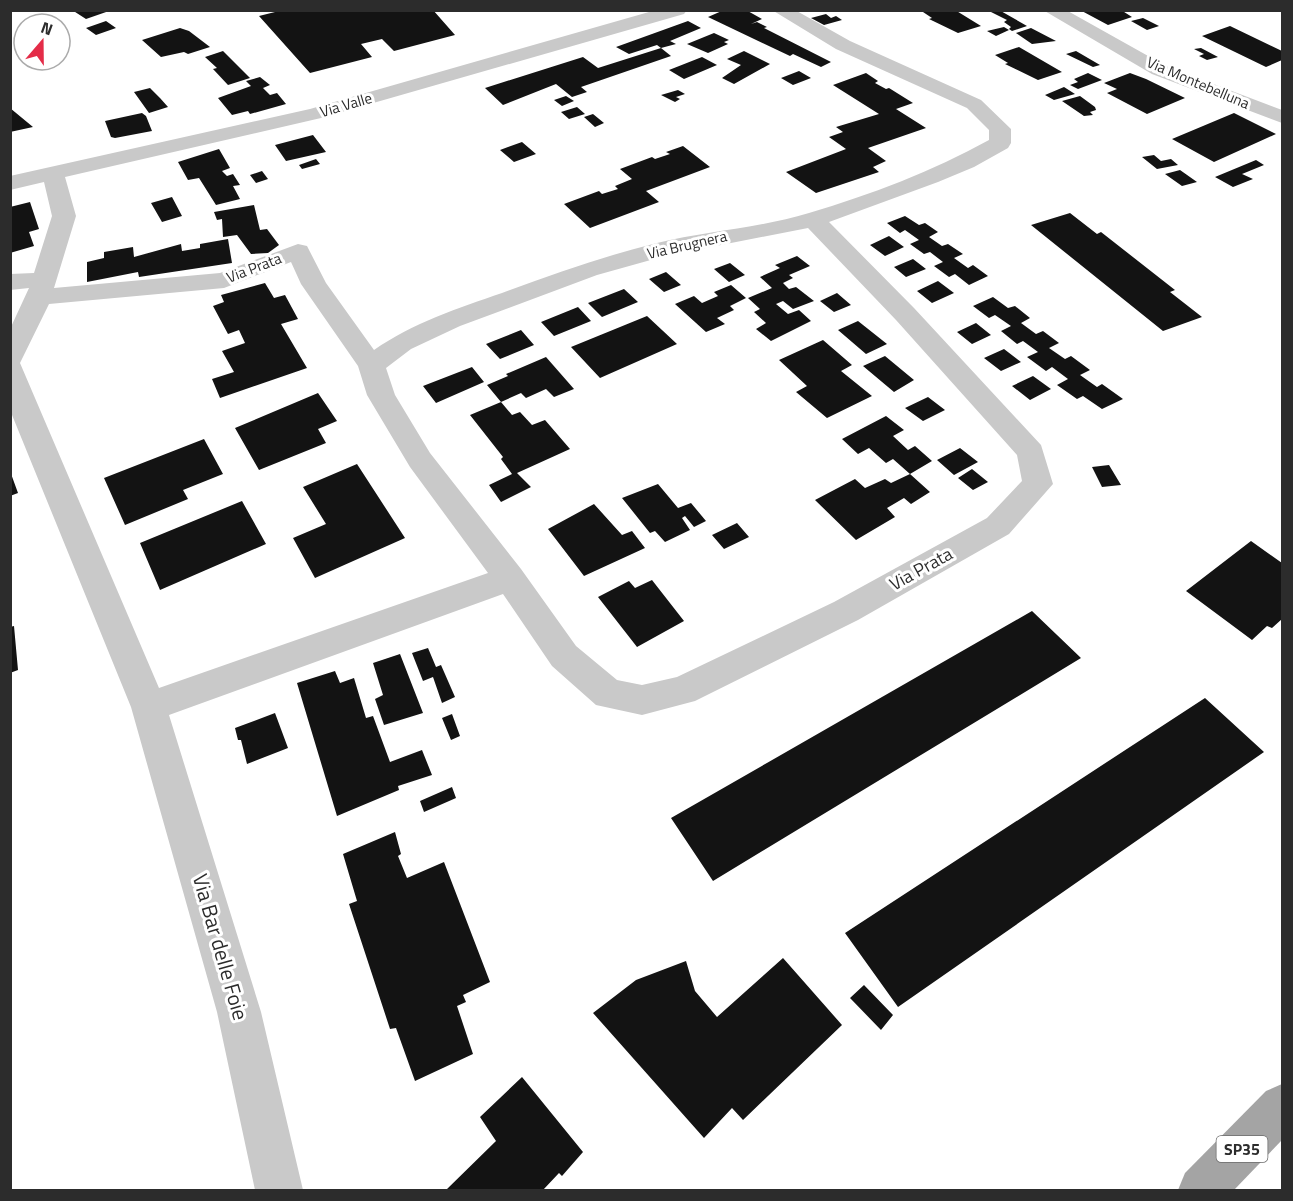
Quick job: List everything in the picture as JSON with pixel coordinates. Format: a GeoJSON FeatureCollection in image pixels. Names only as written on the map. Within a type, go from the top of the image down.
{"type":"FeatureCollection","features":[{"type":"Feature","properties":{"kind":"main road","name":"SP35"},"geometry":{"type":"LineString","coordinates":[[1202,1191],[1282,1107]]}},
{"type":"Feature","properties":{"kind":"street","name":"Via Valle"},"geometry":{"type":"LineString","coordinates":[[10,183],[314,114],[678,10]]}},
{"type":"Feature","properties":{"kind":"street","name":"Via Brugnera"},"geometry":{"type":"LineString","coordinates":[[371,365],[402,343],[451,320],[588,270],[661,249],[813,220],[966,162],[1000,142],[1000,129],[974,104],[843,45],[781,10]]}},
{"type":"Feature","properties":{"kind":"street","name":"Via Montebelluna"},"geometry":{"type":"LineString","coordinates":[[1052,10],[1159,70],[1282,117]]}},
{"type":"Feature","properties":{"kind":"street","name":"Via Bar delle Foie"},"geometry":{"type":"LineString","coordinates":[[53,173],[64,216],[11,375],[149,707],[239,1012],[279,1191]]}},
{"type":"Feature","properties":{"kind":"street","name":"Via Prata"},"geometry":{"type":"LineString","coordinates":[[510,578],[564,656],[608,694],[642,700],[683,690],[846,611],[998,526],[1038,484],[1031,452],[905,314],[813,220]]}},
{"type":"Feature","properties":{"kind":"street","name":"Via Prata"},"geometry":{"type":"LineString","coordinates":[[41,289],[224,280],[298,251],[314,284],[371,365]]}},
{"type":"Feature","properties":{"kind":"street"},"geometry":{"type":"LineString","coordinates":[[10,282],[41,289]]}},
{"type":"Feature","properties":{"kind":"street"},"geometry":{"type":"LineString","coordinates":[[149,707],[510,578],[420,460],[381,395],[371,365]]}},
{"type":"Feature","properties":{"kind":"building"},"geometry":{"type":"Polygon","coordinates":[[[72,10],[109,10],[109,11],[86,19],[72,10]]]}},
{"type":"Feature","properties":{"kind":"building"},"geometry":{"type":"Polygon","coordinates":[[[283,10],[433,10],[455,35],[394,51],[382,39],[361,44],[372,57],[310,73],[259,16],[283,10]]]}},
{"type":"Feature","properties":{"kind":"building"},"geometry":{"type":"Polygon","coordinates":[[[724,10],[746,10],[762,19],[751,24],[757,22],[767,27],[764,28],[831,62],[821,67],[793,54],[790,56],[708,17],[724,10]]]}},
{"type":"Feature","properties":{"kind":"building"},"geometry":{"type":"Polygon","coordinates":[[[920,10],[955,10],[981,26],[958,33],[929,19],[932,18],[920,10]]]}},
{"type":"Feature","properties":{"kind":"building"},"geometry":{"type":"Polygon","coordinates":[[[987,10],[999,10],[1027,26],[1012,31],[1009,29],[1011,27],[1004,22],[1007,20],[987,10]]]}},
{"type":"Feature","properties":{"kind":"building"},"geometry":{"type":"Polygon","coordinates":[[[1080,10],[1121,10],[1132,17],[1108,25],[1080,10]]]}},
{"type":"Feature","properties":{"kind":"building"},"geometry":{"type":"Polygon","coordinates":[[[826,14],[831,18],[836,16],[842,20],[824,25],[811,18],[826,14]]]}},
{"type":"Feature","properties":{"kind":"building"},"geometry":{"type":"Polygon","coordinates":[[[1143,18],[1159,26],[1147,30],[1131,21],[1143,18]]]}},
{"type":"Feature","properties":{"kind":"building"},"geometry":{"type":"Polygon","coordinates":[[[106,21],[116,28],[96,35],[86,28],[106,21]]]}},
{"type":"Feature","properties":{"kind":"building"},"geometry":{"type":"Polygon","coordinates":[[[688,21],[701,28],[670,41],[676,44],[661,48],[657,45],[629,54],[616,47],[688,21]]]}},
{"type":"Feature","properties":{"kind":"building"},"geometry":{"type":"Polygon","coordinates":[[[1230,26],[1282,51],[1282,60],[1266,67],[1202,36],[1230,26]]]}},
{"type":"Feature","properties":{"kind":"building"},"geometry":{"type":"Polygon","coordinates":[[[1004,27],[1009,30],[996,36],[987,31],[1004,27]]]}},
{"type":"Feature","properties":{"kind":"building"},"geometry":{"type":"Polygon","coordinates":[[[180,28],[189,31],[210,47],[188,54],[184,52],[161,57],[142,40],[180,28]]]}},
{"type":"Feature","properties":{"kind":"building"},"geometry":{"type":"Polygon","coordinates":[[[1031,28],[1056,41],[1032,44],[1016,33],[1031,28]]]}},
{"type":"Feature","properties":{"kind":"building"},"geometry":{"type":"Polygon","coordinates":[[[714,33],[729,40],[724,42],[728,44],[708,53],[687,44],[714,33]]]}},
{"type":"Feature","properties":{"kind":"building"},"geometry":{"type":"Polygon","coordinates":[[[1019,47],[1062,72],[1038,80],[1005,64],[1008,63],[995,55],[1019,47]]]}},
{"type":"Feature","properties":{"kind":"building"},"geometry":{"type":"Polygon","coordinates":[[[661,48],[671,56],[581,87],[587,92],[572,97],[556,84],[503,105],[485,88],[583,57],[598,68],[661,48]]]}},
{"type":"Feature","properties":{"kind":"building"},"geometry":{"type":"Polygon","coordinates":[[[1201,48],[1218,57],[1207,60],[1199,56],[1204,54],[1194,49],[1201,48]]]}},
{"type":"Feature","properties":{"kind":"building"},"geometry":{"type":"Polygon","coordinates":[[[223,51],[250,78],[228,85],[213,69],[217,68],[205,57],[223,51]]]}},
{"type":"Feature","properties":{"kind":"building"},"geometry":{"type":"Polygon","coordinates":[[[744,51],[770,64],[734,84],[722,78],[741,65],[727,59],[744,51]]]}},
{"type":"Feature","properties":{"kind":"building"},"geometry":{"type":"Polygon","coordinates":[[[1076,51],[1100,65],[1093,67],[1066,54],[1076,51]]]}},
{"type":"Feature","properties":{"kind":"building"},"geometry":{"type":"Polygon","coordinates":[[[702,57],[717,65],[684,79],[669,70],[702,57]]]}},
{"type":"Feature","properties":{"kind":"building"},"geometry":{"type":"Polygon","coordinates":[[[799,71],[811,78],[793,85],[781,78],[799,71]]]}},
{"type":"Feature","properties":{"kind":"building"},"geometry":{"type":"Polygon","coordinates":[[[866,73],[878,81],[875,83],[886,89],[889,88],[913,103],[896,109],[926,128],[868,148],[886,161],[873,167],[879,172],[816,193],[786,172],[846,149],[829,137],[843,132],[836,127],[879,114],[833,85],[866,73]]]}},
{"type":"Feature","properties":{"kind":"building"},"geometry":{"type":"Polygon","coordinates":[[[1088,73],[1102,80],[1078,89],[1070,85],[1078,82],[1074,79],[1088,73]]]}},
{"type":"Feature","properties":{"kind":"building"},"geometry":{"type":"Polygon","coordinates":[[[1130,73],[1185,98],[1147,114],[1107,93],[1117,89],[1104,83],[1130,73]]]}},
{"type":"Feature","properties":{"kind":"building"},"geometry":{"type":"Polygon","coordinates":[[[260,77],[270,85],[263,88],[270,95],[277,93],[286,104],[250,114],[248,111],[232,115],[218,98],[251,86],[246,81],[260,77]]]}},
{"type":"Feature","properties":{"kind":"building"},"geometry":{"type":"Polygon","coordinates":[[[1064,87],[1075,94],[1054,100],[1045,95],[1064,87]]]}},
{"type":"Feature","properties":{"kind":"building"},"geometry":{"type":"Polygon","coordinates":[[[150,88],[168,107],[149,113],[134,92],[150,88]]]}},
{"type":"Feature","properties":{"kind":"building"},"geometry":{"type":"Polygon","coordinates":[[[678,90],[685,94],[676,97],[680,99],[675,102],[661,95],[678,90]]]}},
{"type":"Feature","properties":{"kind":"building"},"geometry":{"type":"Polygon","coordinates":[[[566,96],[574,101],[562,106],[554,100],[566,96]]]}},
{"type":"Feature","properties":{"kind":"building"},"geometry":{"type":"Polygon","coordinates":[[[1080,96],[1095,107],[1096,110],[1090,112],[1093,115],[1084,116],[1062,101],[1080,96]]]}},
{"type":"Feature","properties":{"kind":"building"},"geometry":{"type":"Polygon","coordinates":[[[577,107],[585,114],[569,119],[561,112],[577,107]]]}},
{"type":"Feature","properties":{"kind":"building"},"geometry":{"type":"Polygon","coordinates":[[[10,108],[33,127],[10,132],[10,108]]]}},
{"type":"Feature","properties":{"kind":"building"},"geometry":{"type":"Polygon","coordinates":[[[142,113],[146,116],[152,131],[111,137],[105,121],[142,113]]]}},
{"type":"Feature","properties":{"kind":"building"},"geometry":{"type":"Polygon","coordinates":[[[1234,113],[1276,134],[1214,162],[1172,139],[1234,113]]]}},
{"type":"Feature","properties":{"kind":"building"},"geometry":{"type":"Polygon","coordinates":[[[593,114],[604,123],[595,127],[584,117],[593,114]]]}},
{"type":"Feature","properties":{"kind":"building"},"geometry":{"type":"Polygon","coordinates":[[[313,135],[326,152],[286,161],[275,145],[313,135]]]}},
{"type":"Feature","properties":{"kind":"building"},"geometry":{"type":"Polygon","coordinates":[[[522,142],[536,154],[514,162],[500,150],[522,142]]]}},
{"type":"Feature","properties":{"kind":"building"},"geometry":{"type":"Polygon","coordinates":[[[683,146],[710,167],[646,191],[659,202],[590,228],[564,204],[599,191],[602,194],[618,189],[615,186],[632,179],[620,169],[652,157],[655,159],[670,154],[666,152],[683,146]]]}},
{"type":"Feature","properties":{"kind":"building"},"geometry":{"type":"Polygon","coordinates":[[[219,149],[230,168],[222,171],[227,176],[233,174],[240,185],[233,186],[240,199],[216,205],[199,178],[188,180],[178,162],[219,149]]]}},
{"type":"Feature","properties":{"kind":"building"},"geometry":{"type":"Polygon","coordinates":[[[1154,155],[1161,161],[1171,159],[1178,165],[1157,169],[1142,157],[1154,155]]]}},
{"type":"Feature","properties":{"kind":"building"},"geometry":{"type":"Polygon","coordinates":[[[316,159],[320,164],[302,169],[299,165],[316,159]]]}},
{"type":"Feature","properties":{"kind":"building"},"geometry":{"type":"Polygon","coordinates":[[[1256,160],[1264,165],[1242,174],[1253,179],[1233,187],[1215,177],[1256,160]]]}},
{"type":"Feature","properties":{"kind":"building"},"geometry":{"type":"Polygon","coordinates":[[[1180,170],[1197,182],[1182,186],[1165,174],[1180,170]]]}},
{"type":"Feature","properties":{"kind":"building"},"geometry":{"type":"Polygon","coordinates":[[[262,171],[268,179],[256,183],[250,175],[262,171]]]}},
{"type":"Feature","properties":{"kind":"building"},"geometry":{"type":"Polygon","coordinates":[[[172,197],[182,216],[162,222],[151,203],[172,197]]]}},
{"type":"Feature","properties":{"kind":"building"},"geometry":{"type":"Polygon","coordinates":[[[30,202],[39,229],[29,232],[34,246],[10,253],[10,207],[30,202]]]}},
{"type":"Feature","properties":{"kind":"building"},"geometry":{"type":"Polygon","coordinates":[[[254,205],[260,230],[267,229],[279,245],[268,253],[251,254],[237,235],[223,237],[222,219],[217,220],[214,212],[254,205]]]}},
{"type":"Feature","properties":{"kind":"building"},"geometry":{"type":"Polygon","coordinates":[[[1070,213],[1097,234],[1101,232],[1175,290],[1170,292],[1202,317],[1163,331],[1031,225],[1070,213]]]}},
{"type":"Feature","properties":{"kind":"building"},"geometry":{"type":"Polygon","coordinates":[[[905,216],[919,225],[925,223],[938,232],[929,237],[942,246],[948,244],[963,254],[954,258],[968,268],[973,265],[988,276],[969,285],[955,274],[949,277],[934,266],[943,262],[930,252],[924,254],[910,244],[919,240],[905,230],[900,233],[887,223],[905,216]]]}},
{"type":"Feature","properties":{"kind":"building"},"geometry":{"type":"Polygon","coordinates":[[[889,236],[904,247],[885,256],[870,245],[889,236]]]}},
{"type":"Feature","properties":{"kind":"building"},"geometry":{"type":"Polygon","coordinates":[[[228,239],[232,263],[139,277],[138,272],[87,282],[87,262],[104,258],[104,252],[133,247],[134,257],[181,244],[182,251],[200,248],[200,244],[228,239]]]}},
{"type":"Feature","properties":{"kind":"building"},"geometry":{"type":"Polygon","coordinates":[[[797,256],[810,266],[789,275],[793,278],[783,283],[789,289],[796,287],[814,301],[793,309],[783,301],[776,304],[788,314],[799,310],[811,321],[771,341],[756,329],[766,323],[754,312],[760,309],[748,298],[772,288],[760,277],[780,268],[775,265],[797,256]]]}},
{"type":"Feature","properties":{"kind":"building"},"geometry":{"type":"Polygon","coordinates":[[[913,259],[926,269],[906,277],[894,267],[913,259]]]}},
{"type":"Feature","properties":{"kind":"building"},"geometry":{"type":"Polygon","coordinates":[[[730,263],[745,275],[729,282],[714,269],[730,263]]]}},
{"type":"Feature","properties":{"kind":"building"},"geometry":{"type":"Polygon","coordinates":[[[666,272],[681,285],[664,292],[649,279],[666,272]]]}},
{"type":"Feature","properties":{"kind":"building"},"geometry":{"type":"Polygon","coordinates":[[[938,281],[954,293],[932,303],[917,291],[938,281]]]}},
{"type":"Feature","properties":{"kind":"building"},"geometry":{"type":"Polygon","coordinates":[[[265,283],[274,298],[285,295],[298,319],[281,324],[307,368],[220,398],[212,379],[234,372],[222,351],[245,343],[239,330],[228,334],[213,306],[224,302],[221,295],[265,283]]]}},
{"type":"Feature","properties":{"kind":"building"},"geometry":{"type":"Polygon","coordinates":[[[731,285],[746,298],[730,306],[734,310],[717,318],[725,324],[706,332],[675,304],[694,296],[702,303],[718,296],[714,292],[731,285]]]}},
{"type":"Feature","properties":{"kind":"building"},"geometry":{"type":"Polygon","coordinates":[[[624,289],[638,302],[602,317],[588,303],[624,289]]]}},
{"type":"Feature","properties":{"kind":"building"},"geometry":{"type":"Polygon","coordinates":[[[837,293],[851,305],[834,312],[820,301],[837,293]]]}},
{"type":"Feature","properties":{"kind":"building"},"geometry":{"type":"Polygon","coordinates":[[[993,297],[1008,308],[1015,306],[1030,318],[1021,323],[1036,334],[1043,331],[1059,343],[1049,348],[1065,359],[1071,356],[1090,370],[1080,375],[1097,387],[1102,384],[1123,399],[1102,409],[1083,396],[1077,399],[1057,385],[1068,379],[1052,367],[1046,371],[1027,357],[1038,352],[1023,341],[1017,344],[1001,331],[1011,326],[995,315],[989,318],[973,306],[993,297]]]}},
{"type":"Feature","properties":{"kind":"building"},"geometry":{"type":"Polygon","coordinates":[[[578,307],[591,321],[554,336],[541,322],[578,307]]]}},
{"type":"Feature","properties":{"kind":"building"},"geometry":{"type":"Polygon","coordinates":[[[647,316],[677,344],[600,378],[571,347],[647,316]]]}},
{"type":"Feature","properties":{"kind":"building"},"geometry":{"type":"Polygon","coordinates":[[[858,321],[887,344],[866,354],[838,330],[858,321]]]}},
{"type":"Feature","properties":{"kind":"building"},"geometry":{"type":"Polygon","coordinates":[[[976,323],[991,335],[972,344],[957,332],[976,323]]]}},
{"type":"Feature","properties":{"kind":"building"},"geometry":{"type":"Polygon","coordinates":[[[521,330],[534,345],[500,359],[486,344],[521,330]]]}},
{"type":"Feature","properties":{"kind":"building"},"geometry":{"type":"Polygon","coordinates":[[[823,340],[852,365],[841,371],[872,396],[827,418],[796,392],[807,386],[779,360],[823,340]]]}},
{"type":"Feature","properties":{"kind":"building"},"geometry":{"type":"Polygon","coordinates":[[[1004,349],[1021,362],[1001,371],[984,358],[1004,349]]]}},
{"type":"Feature","properties":{"kind":"building"},"geometry":{"type":"Polygon","coordinates":[[[885,356],[914,380],[894,392],[863,366],[885,356]]]}},
{"type":"Feature","properties":{"kind":"building"},"geometry":{"type":"Polygon","coordinates":[[[546,357],[574,389],[554,397],[546,389],[526,398],[521,393],[501,402],[487,385],[508,376],[506,374],[546,357]]]}},
{"type":"Feature","properties":{"kind":"building"},"geometry":{"type":"Polygon","coordinates":[[[472,367],[484,382],[436,403],[423,386],[472,367]]]}},
{"type":"Feature","properties":{"kind":"building"},"geometry":{"type":"Polygon","coordinates":[[[1033,376],[1051,389],[1030,400],[1012,386],[1033,376]]]}},
{"type":"Feature","properties":{"kind":"building"},"geometry":{"type":"Polygon","coordinates":[[[318,393],[337,421],[318,429],[326,443],[259,470],[235,428],[318,393]]]}},
{"type":"Feature","properties":{"kind":"building"},"geometry":{"type":"Polygon","coordinates":[[[928,397],[945,410],[923,421],[905,408],[928,397]]]}},
{"type":"Feature","properties":{"kind":"building"},"geometry":{"type":"Polygon","coordinates":[[[501,402],[512,415],[520,412],[532,425],[545,420],[570,449],[517,473],[531,487],[501,502],[489,485],[512,474],[501,459],[503,457],[470,415],[501,402]]]}},
{"type":"Feature","properties":{"kind":"building"},"geometry":{"type":"Polygon","coordinates":[[[886,416],[904,430],[893,436],[908,450],[915,446],[932,461],[910,474],[893,459],[886,463],[869,448],[858,454],[842,439],[886,416]]]}},
{"type":"Feature","properties":{"kind":"building"},"geometry":{"type":"Polygon","coordinates":[[[204,439],[223,474],[183,490],[188,499],[125,525],[104,478],[204,439]]]}},
{"type":"Feature","properties":{"kind":"building"},"geometry":{"type":"Polygon","coordinates":[[[960,448],[978,462],[954,475],[937,460],[960,448]]]}},
{"type":"Feature","properties":{"kind":"building"},"geometry":{"type":"Polygon","coordinates":[[[357,464],[405,538],[315,578],[293,538],[326,524],[303,487],[357,464]]]}},
{"type":"Feature","properties":{"kind":"building"},"geometry":{"type":"Polygon","coordinates":[[[1109,465],[1121,485],[1102,487],[1092,467],[1109,465]]]}},
{"type":"Feature","properties":{"kind":"building"},"geometry":{"type":"Polygon","coordinates":[[[972,469],[988,482],[973,490],[958,478],[972,469]]]}},
{"type":"Feature","properties":{"kind":"building"},"geometry":{"type":"Polygon","coordinates":[[[10,471],[18,493],[10,496],[10,471]]]}},
{"type":"Feature","properties":{"kind":"building"},"geometry":{"type":"Polygon","coordinates":[[[910,474],[930,492],[911,504],[904,498],[887,508],[895,517],[856,540],[815,500],[855,479],[865,488],[885,479],[891,483],[910,474]]]}},
{"type":"Feature","properties":{"kind":"building"},"geometry":{"type":"Polygon","coordinates":[[[658,484],[678,508],[691,503],[706,521],[694,527],[685,516],[682,518],[690,530],[665,542],[655,531],[650,533],[622,498],[658,484]]]}},
{"type":"Feature","properties":{"kind":"building"},"geometry":{"type":"Polygon","coordinates":[[[242,501],[266,544],[160,590],[140,543],[242,501]]]}},
{"type":"Feature","properties":{"kind":"building"},"geometry":{"type":"Polygon","coordinates":[[[594,504],[622,535],[632,531],[645,548],[584,576],[548,529],[594,504]]]}},
{"type":"Feature","properties":{"kind":"building"},"geometry":{"type":"Polygon","coordinates":[[[737,523],[749,537],[724,549],[712,535],[737,523]]]}},
{"type":"Feature","properties":{"kind":"building"},"geometry":{"type":"Polygon","coordinates":[[[1251,541],[1282,563],[1282,619],[1272,628],[1267,626],[1252,640],[1186,591],[1251,541]]]}},
{"type":"Feature","properties":{"kind":"building"},"geometry":{"type":"Polygon","coordinates":[[[652,580],[684,621],[637,647],[598,597],[629,581],[635,588],[652,580]]]}},
{"type":"Feature","properties":{"kind":"building"},"geometry":{"type":"Polygon","coordinates":[[[1032,611],[1081,658],[713,881],[671,818],[1032,611]]]}},
{"type":"Feature","properties":{"kind":"building"},"geometry":{"type":"Polygon","coordinates":[[[14,626],[18,670],[10,673],[10,627],[14,626]]]}},
{"type":"Feature","properties":{"kind":"building"},"geometry":{"type":"Polygon","coordinates":[[[428,648],[436,667],[441,665],[455,697],[442,703],[433,677],[423,681],[412,653],[428,648]]]}},
{"type":"Feature","properties":{"kind":"building"},"geometry":{"type":"Polygon","coordinates":[[[400,654],[423,713],[384,725],[375,699],[383,695],[373,663],[400,654]]]}},
{"type":"Feature","properties":{"kind":"building"},"geometry":{"type":"Polygon","coordinates":[[[335,671],[340,683],[354,678],[366,718],[373,716],[390,762],[422,750],[432,775],[398,786],[399,790],[337,816],[297,683],[335,671]]]}},
{"type":"Feature","properties":{"kind":"building"},"geometry":{"type":"Polygon","coordinates":[[[1205,698],[1264,752],[898,1007],[845,933],[1205,698]]]}},
{"type":"Feature","properties":{"kind":"building"},"geometry":{"type":"Polygon","coordinates":[[[275,713],[288,748],[247,764],[241,740],[238,740],[235,728],[275,713]]]}},
{"type":"Feature","properties":{"kind":"building"},"geometry":{"type":"Polygon","coordinates":[[[452,714],[460,736],[451,740],[442,718],[452,714]]]}},
{"type":"Feature","properties":{"kind":"building"},"geometry":{"type":"Polygon","coordinates":[[[452,787],[456,798],[424,812],[420,801],[452,787]]]}},
{"type":"Feature","properties":{"kind":"building"},"geometry":{"type":"Polygon","coordinates":[[[395,832],[401,854],[398,856],[407,878],[444,862],[490,982],[463,995],[466,1002],[457,1006],[473,1054],[415,1081],[396,1028],[390,1029],[349,904],[357,901],[343,854],[395,832]]]}},
{"type":"Feature","properties":{"kind":"building"},"geometry":{"type":"Polygon","coordinates":[[[783,958],[842,1025],[743,1120],[732,1108],[704,1138],[593,1013],[636,980],[686,961],[695,991],[717,1017],[783,958]]]}},
{"type":"Feature","properties":{"kind":"building"},"geometry":{"type":"Polygon","coordinates":[[[864,985],[893,1015],[881,1030],[850,998],[864,985]]]}},
{"type":"Feature","properties":{"kind":"building"},"geometry":{"type":"Polygon","coordinates":[[[522,1077],[583,1152],[562,1176],[559,1173],[543,1190],[446,1190],[496,1141],[480,1117],[522,1077]]]}}]}
